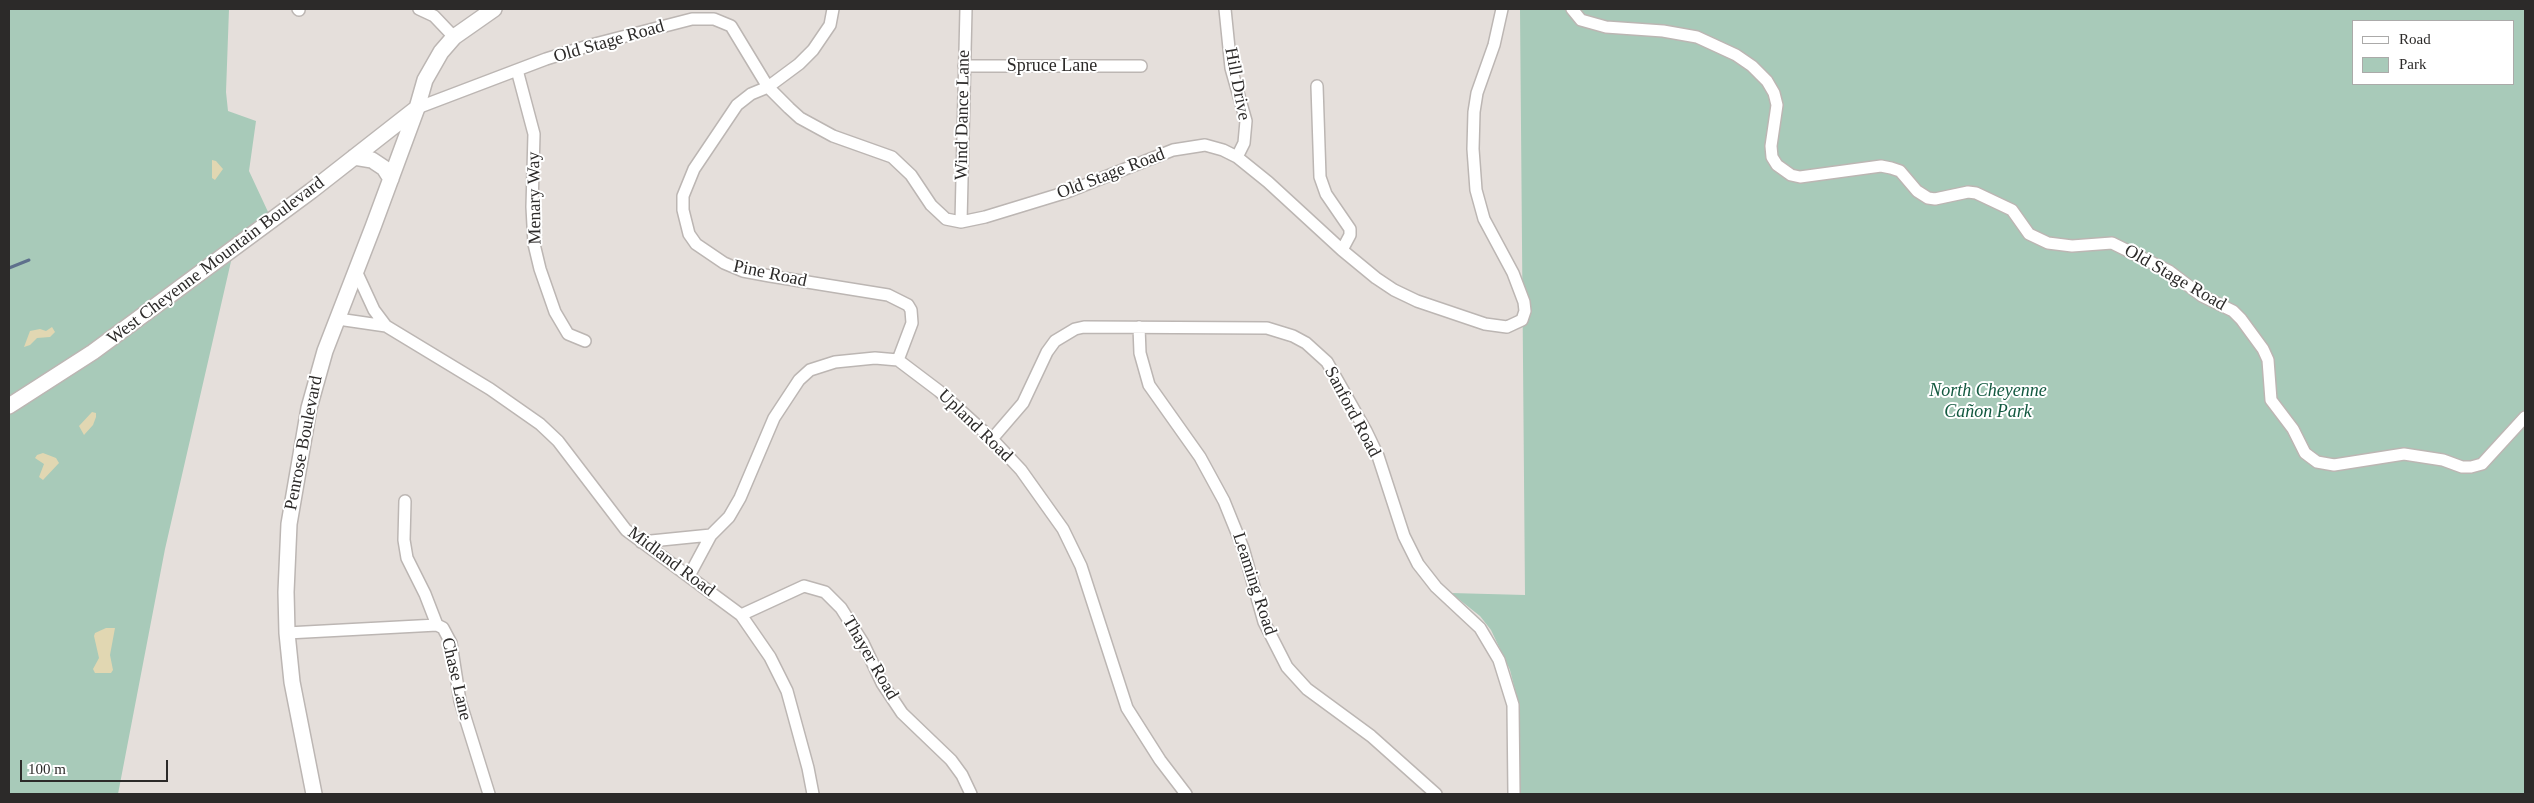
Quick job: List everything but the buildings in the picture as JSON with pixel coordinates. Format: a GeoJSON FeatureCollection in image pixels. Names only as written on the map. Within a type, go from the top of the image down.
{"type":"FeatureCollection","features":[{"type":"Feature","properties":{"kind":"street"},"geometry":{"type":"LineString","coordinates":[[420,9],[434,12],[454,36]]}},
{"type":"Feature","properties":{"kind":"street","name":"Penrose Boulevard"},"geometry":{"type":"LineString","coordinates":[[314,794],[299,724],[287,633],[286,559],[296,472],[316,376],[391,180],[417,108],[424,80],[431,67],[454,36],[494,9]]}},
{"type":"Feature","properties":{"kind":"street","name":"Pine Road"},"geometry":{"type":"LineString","coordinates":[[833,9],[830,25],[813,50],[799,64],[768,88],[751,94],[737,105],[694,169],[683,196],[689,234],[707,254],[743,271],[888,295],[901,300],[908,305],[912,316],[909,332],[898,360]]}},
{"type":"Feature","properties":{"kind":"street","name":"Wind Dance Lane"},"geometry":{"type":"LineString","coordinates":[[961,222],[966,9]]}},
{"type":"Feature","properties":{"kind":"street","name":"Hill Drive"},"geometry":{"type":"LineString","coordinates":[[1225,9],[1231,68],[1246,121],[1244,143],[1237,157]]}},
{"type":"Feature","properties":{"kind":"street","name":"Old Stage Road"},"geometry":{"type":"LineString","coordinates":[[417,108],[517,70],[591,46],[703,18],[723,21],[731,26],[768,88],[800,118],[833,136],[892,157],[911,175],[938,212],[946,219],[961,222],[978,219],[1067,192],[1173,150],[1205,145],[1223,150],[1237,157],[1376,278],[1417,301],[1498,328],[1515,325],[1522,320],[1525,311],[1524,302],[1513,273],[1484,219],[1476,190],[1474,170],[1476,100],[1494,45],[1502,9]]}},
{"type":"Feature","properties":{"kind":"street","name":"Old Stage Road"},"geometry":{"type":"LineString","coordinates":[[1572,9],[1581,20],[1606,27],[1663,31],[1697,38],[1736,55],[1752,66],[1774,93],[1776,105],[1771,146],[1772,157],[1777,165],[1791,175],[1800,177],[1881,166],[1891,168],[1900,172],[1922,196],[1935,199],[1960,193],[1976,193],[2012,210],[2030,234],[2048,243],[2072,246],[2112,243],[2170,271],[2202,296],[2233,311],[2241,319],[2263,349],[2268,360],[2271,400],[2293,429],[2304,453],[2317,462],[2334,464],[2404,454],[2443,460],[2462,467],[2471,467],[2482,464],[2525,417]]}},
{"type":"Feature","properties":{"kind":"street","name":"Spruce Lane"},"geometry":{"type":"LineString","coordinates":[[964,66],[1141,66]]}},
{"type":"Feature","properties":{"kind":"street","name":"Menary Way"},"geometry":{"type":"LineString","coordinates":[[517,70],[534,134],[532,222],[540,270],[552,305],[568,334],[585,341]]}},
{"type":"Feature","properties":{"kind":"street"},"geometry":{"type":"LineString","coordinates":[[1317,86],[1322,186],[1350,229],[1350,235],[1342,250]]}},
{"type":"Feature","properties":{"kind":"street","name":"West Cheyenne Mountain Boulevard"},"geometry":{"type":"LineString","coordinates":[[9,406],[92,352],[417,108]]}},
{"type":"Feature","properties":{"kind":"street"},"geometry":{"type":"LineString","coordinates":[[354,157],[372,160],[384,168],[391,180]]}},
{"type":"Feature","properties":{"kind":"street","name":"Midland Road"},"geometry":{"type":"LineString","coordinates":[[356,271],[374,310],[386,326]]}},
{"type":"Feature","properties":{"kind":"street","name":"Midland Road"},"geometry":{"type":"LineString","coordinates":[[338,318],[386,326],[490,389],[540,424],[558,441],[614,517],[641,542],[741,615],[770,657],[787,691],[813,794]]}},
{"type":"Feature","properties":{"kind":"street","name":"Sanford Road"},"geometry":{"type":"LineString","coordinates":[[992,439],[1023,404],[1047,352],[1060,337],[1084,327],[1267,328],[1306,342],[1327,362],[1370,437],[1404,536],[1418,564],[1436,587],[1480,628],[1502,668],[1512,705],[1514,794]]}},
{"type":"Feature","properties":{"kind":"street","name":"Leaming Road"},"geometry":{"type":"LineString","coordinates":[[1139,327],[1140,353],[1149,385],[1200,456],[1224,501],[1243,548],[1264,622],[1287,667],[1307,689],[1371,736],[1436,794]]}},
{"type":"Feature","properties":{"kind":"street"},"geometry":{"type":"LineString","coordinates":[[689,576],[711,535],[729,517],[740,498],[774,418],[799,380],[810,370],[835,362],[875,358],[898,360]]}},
{"type":"Feature","properties":{"kind":"street","name":"Upland Road"},"geometry":{"type":"LineString","coordinates":[[898,360],[951,401],[992,439],[1021,470],[1063,529],[1074,548],[1127,708],[1160,760],[1186,794]]}},
{"type":"Feature","properties":{"kind":"street"},"geometry":{"type":"LineString","coordinates":[[406,502],[404,540],[407,558],[425,594],[437,625]]}},
{"type":"Feature","properties":{"kind":"street"},"geometry":{"type":"LineString","coordinates":[[641,542],[711,535]]}},
{"type":"Feature","properties":{"kind":"street","name":"Thayer Road"},"geometry":{"type":"LineString","coordinates":[[741,615],[804,586],[825,592],[833,598],[863,643],[882,683],[902,713],[951,760],[971,794]]}},
{"type":"Feature","properties":{"kind":"street","name":"Chase Lane"},"geometry":{"type":"LineString","coordinates":[[287,633],[437,625],[444,628],[451,643],[460,702],[489,794]]}},
{"type":"Feature","properties":{"kind":"green space"},"geometry":{"type":"Polygon","coordinates":[[[9,9],[229,9],[226,92],[228,111],[256,121],[249,171],[269,214],[232,257],[165,549],[118,794],[9,794],[9,9]]]}},
{"type":"Feature","properties":{"kind":"green space","name":"North Cheyenne Cañon Park"},"geometry":{"type":"Polygon","coordinates":[[[1520,9],[2525,9],[2525,794],[1520,794],[1520,710],[1510,670],[1491,630],[1480,616],[1451,593],[1525,595],[1520,9]]]}},
{"type":"Feature","properties":{"kind":"sand"},"geometry":{"type":"Polygon","coordinates":[[[212,160],[216,161],[223,169],[215,180],[212,178],[212,160]]]}},
{"type":"Feature","properties":{"kind":"sand"},"geometry":{"type":"Polygon","coordinates":[[[52,327],[55,332],[50,337],[37,338],[30,345],[24,347],[30,331],[40,329],[46,331],[52,327]]]}},
{"type":"Feature","properties":{"kind":"sand"},"geometry":{"type":"Polygon","coordinates":[[[92,412],[96,413],[96,417],[93,425],[84,435],[79,426],[92,412]]]}},
{"type":"Feature","properties":{"kind":"sand"},"geometry":{"type":"Polygon","coordinates":[[[43,453],[56,458],[59,463],[43,480],[39,477],[44,464],[35,458],[43,453]]]}},
{"type":"Feature","properties":{"kind":"sand"},"geometry":{"type":"Polygon","coordinates":[[[106,628],[115,628],[110,655],[113,670],[111,673],[95,673],[93,669],[99,658],[94,636],[95,633],[106,628]]]}},
{"type":"Feature","properties":{"kind":"waterway"},"geometry":{"type":"LineString","coordinates":[[9,268],[29,260]]}}]}
